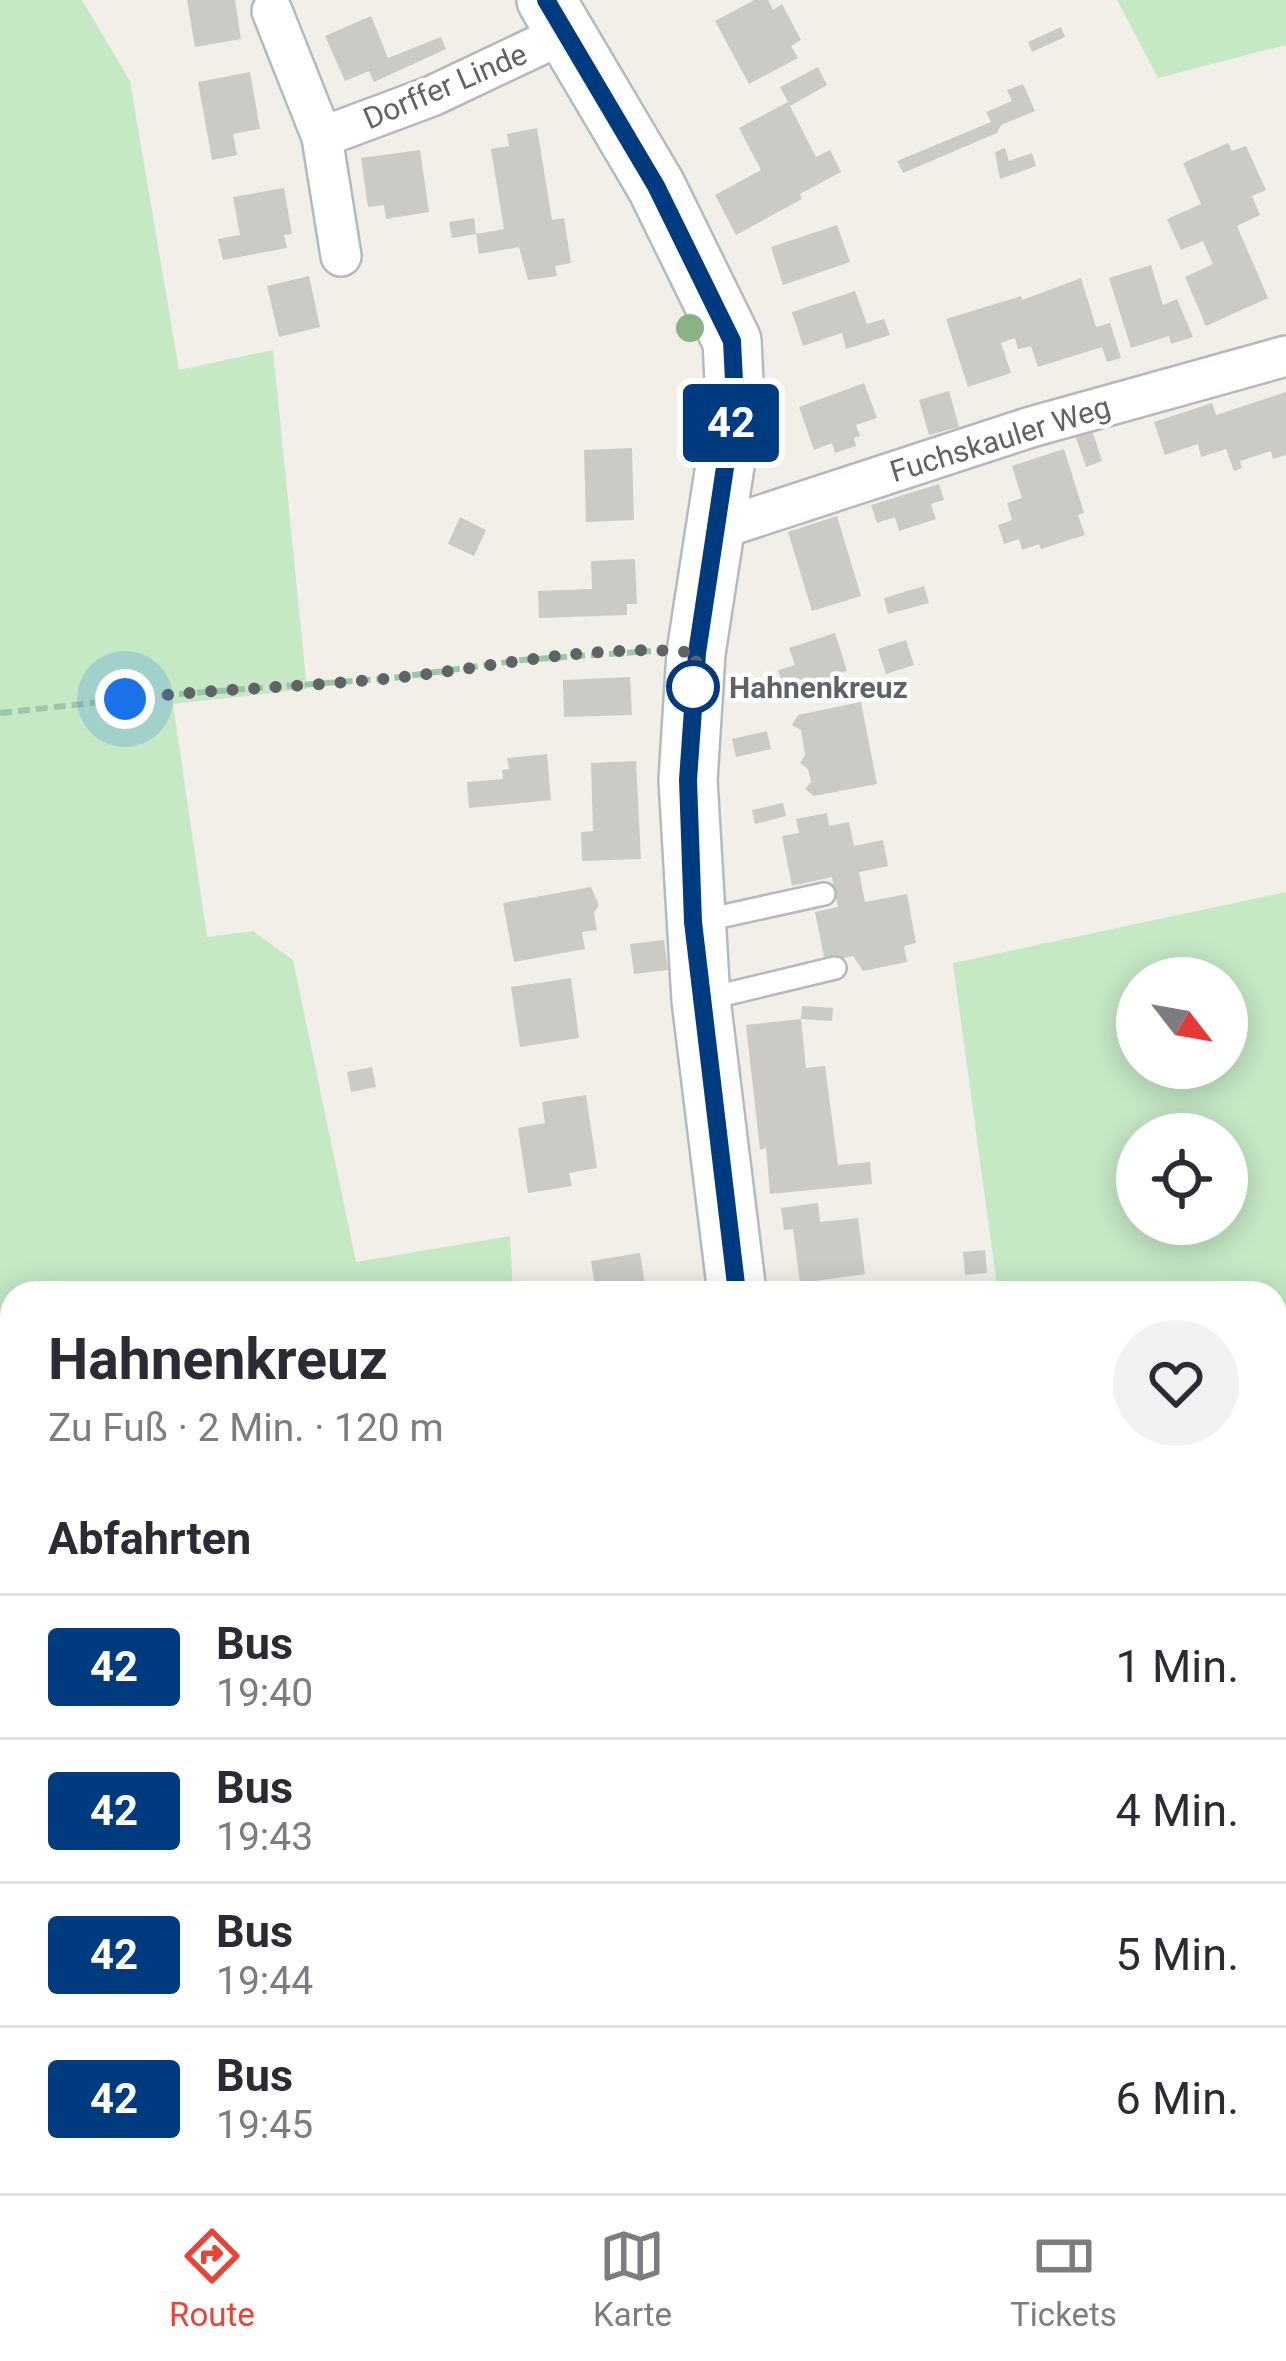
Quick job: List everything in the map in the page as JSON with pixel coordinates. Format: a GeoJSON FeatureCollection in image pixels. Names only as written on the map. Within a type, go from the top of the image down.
{"type":"FeatureCollection","features":[{"type":"Feature","properties":{"kind":"street"},"geometry":{"type":"LineString","coordinates":[[272,11],[322,137],[340,256]]}},
{"type":"Feature","properties":{"kind":"street"},"geometry":{"type":"LineString","coordinates":[[556,16],[656,186],[732,341],[735,401],[697,653],[688,780],[693,922],[736,1281]]}},
{"type":"Feature","properties":{"kind":"street","name":"Dorffer Linde"},"geometry":{"type":"LineString","coordinates":[[322,137],[432,96],[556,16]]}},
{"type":"Feature","properties":{"kind":"street","name":"Fuchskauler Weg"},"geometry":{"type":"LineString","coordinates":[[716,530],[1031,427],[1286,356]]}},
{"type":"Feature","properties":{"kind":"lane"},"geometry":{"type":"LineString","coordinates":[[693,922],[824,894]]}},
{"type":"Feature","properties":{"kind":"lane"},"geometry":{"type":"LineString","coordinates":[[701,1000],[836,968]]}},
{"type":"Feature","properties":{"kind":"path"},"geometry":{"type":"LineString","coordinates":[[0,713],[166,694],[393,678],[522,660],[670,650],[697,653]]}},
{"type":"Feature","properties":{"kind":"green space"},"geometry":{"type":"Polygon","coordinates":[[[0,0],[82,0],[130,81],[179,370],[273,350],[307,689],[173,704],[207,937],[253,931],[293,960],[356,1262],[510,1236],[512,1281],[0,1281],[0,0]]]}},
{"type":"Feature","properties":{"kind":"green space"},"geometry":{"type":"Polygon","coordinates":[[[1117,0],[1286,0],[1286,45],[1158,78],[1117,0]]]}},
{"type":"Feature","properties":{"kind":"green space"},"geometry":{"type":"Polygon","coordinates":[[[1286,892],[1286,1281],[996,1281],[953,963],[1286,892]]]}},
{"type":"Feature","properties":{"kind":"building"},"geometry":{"type":"Polygon","coordinates":[[[187,0],[235,0],[241,39],[195,47],[187,0]]]}},
{"type":"Feature","properties":{"kind":"building"},"geometry":{"type":"Polygon","coordinates":[[[754,0],[768,0],[773,10],[782,4],[801,40],[791,46],[798,58],[749,84],[715,21],[754,0]]]}},
{"type":"Feature","properties":{"kind":"building"},"geometry":{"type":"Polygon","coordinates":[[[371,16],[388,58],[441,37],[446,49],[374,82],[369,71],[345,81],[325,36],[371,16]]]}},
{"type":"Feature","properties":{"kind":"building"},"geometry":{"type":"Polygon","coordinates":[[[1061,27],[1065,37],[1032,52],[1028,42],[1061,27]]]}},
{"type":"Feature","properties":{"kind":"building"},"geometry":{"type":"Polygon","coordinates":[[[818,67],[827,85],[790,106],[780,87],[818,67]]]}},
{"type":"Feature","properties":{"kind":"building"},"geometry":{"type":"Polygon","coordinates":[[[250,72],[260,129],[233,134],[237,155],[212,160],[198,82],[250,72]]]}},
{"type":"Feature","properties":{"kind":"building"},"geometry":{"type":"Polygon","coordinates":[[[1023,84],[1035,111],[1001,125],[997,133],[903,173],[897,161],[991,122],[986,112],[1012,101],[1007,90],[1023,84]]]}},
{"type":"Feature","properties":{"kind":"building"},"geometry":{"type":"Polygon","coordinates":[[[788,102],[816,157],[830,150],[841,172],[736,235],[715,195],[761,170],[739,128],[788,102]]]}},
{"type":"Feature","properties":{"kind":"building"},"geometry":{"type":"Polygon","coordinates":[[[537,128],[552,220],[564,218],[571,263],[555,266],[557,276],[528,280],[519,247],[479,254],[476,234],[504,229],[491,149],[509,146],[507,134],[537,128]]]}},
{"type":"Feature","properties":{"kind":"building"},"geometry":{"type":"Polygon","coordinates":[[[1228,143],[1232,151],[1246,146],[1266,190],[1252,196],[1260,215],[1237,226],[1268,298],[1206,326],[1185,277],[1213,264],[1203,241],[1181,250],[1167,219],[1201,204],[1183,163],[1228,143]]]}},
{"type":"Feature","properties":{"kind":"building"},"geometry":{"type":"Polygon","coordinates":[[[1005,148],[1009,161],[1032,153],[1036,166],[1000,179],[995,152],[1005,148]]]}},
{"type":"Feature","properties":{"kind":"building"},"geometry":{"type":"Polygon","coordinates":[[[420,150],[429,212],[386,219],[384,205],[368,207],[361,158],[420,150]]]}},
{"type":"Feature","properties":{"kind":"building"},"geometry":{"type":"Polygon","coordinates":[[[284,188],[292,234],[284,235],[287,248],[223,260],[218,239],[240,235],[233,197],[284,188]]]}},
{"type":"Feature","properties":{"kind":"building"},"geometry":{"type":"Polygon","coordinates":[[[474,218],[476,234],[452,238],[449,222],[474,218]]]}},
{"type":"Feature","properties":{"kind":"building"},"geometry":{"type":"Polygon","coordinates":[[[837,225],[850,262],[783,285],[771,247],[837,225]]]}},
{"type":"Feature","properties":{"kind":"building"},"geometry":{"type":"Polygon","coordinates":[[[1151,265],[1163,305],[1177,299],[1193,337],[1171,344],[1169,336],[1131,348],[1109,278],[1151,265]]]}},
{"type":"Feature","properties":{"kind":"building"},"geometry":{"type":"Polygon","coordinates":[[[309,276],[320,327],[279,337],[267,286],[309,276]]]}},
{"type":"Feature","properties":{"kind":"building"},"geometry":{"type":"Polygon","coordinates":[[[1081,278],[1096,327],[1110,323],[1121,358],[1107,362],[1102,347],[1038,367],[1031,346],[1018,349],[1015,338],[1001,343],[1011,373],[968,387],[946,319],[1021,296],[1022,300],[1081,278]]]}},
{"type":"Feature","properties":{"kind":"building"},"geometry":{"type":"Polygon","coordinates":[[[855,291],[867,324],[884,319],[890,335],[846,349],[842,333],[803,346],[792,312],[855,291]]]}},
{"type":"Feature","properties":{"kind":"building"},"geometry":{"type":"Polygon","coordinates":[[[864,383],[877,418],[856,425],[860,436],[854,438],[856,446],[835,453],[832,443],[814,450],[799,407],[864,383]]]}},
{"type":"Feature","properties":{"kind":"building"},"geometry":{"type":"Polygon","coordinates":[[[949,391],[959,427],[929,435],[919,400],[949,391]]]}},
{"type":"Feature","properties":{"kind":"building"},"geometry":{"type":"Polygon","coordinates":[[[1286,392],[1286,455],[1273,459],[1271,451],[1240,461],[1242,468],[1234,471],[1226,449],[1201,457],[1198,444],[1165,455],[1154,422],[1212,403],[1216,415],[1286,392]]]}},
{"type":"Feature","properties":{"kind":"building"},"geometry":{"type":"Polygon","coordinates":[[[1091,427],[1102,461],[1086,467],[1074,432],[1091,427]]]}},
{"type":"Feature","properties":{"kind":"building"},"geometry":{"type":"Polygon","coordinates":[[[632,448],[634,520],[586,522],[584,450],[632,448]]]}},
{"type":"Feature","properties":{"kind":"building"},"geometry":{"type":"Polygon","coordinates":[[[1064,449],[1084,513],[1078,515],[1085,535],[1041,549],[1039,544],[1022,550],[1019,539],[1004,544],[998,525],[1012,520],[1007,503],[1022,498],[1012,466],[1064,449]]]}},
{"type":"Feature","properties":{"kind":"building"},"geometry":{"type":"Polygon","coordinates":[[[939,484],[944,500],[931,504],[936,519],[899,531],[895,517],[877,523],[871,505],[939,484]]]}},
{"type":"Feature","properties":{"kind":"building"},"geometry":{"type":"Polygon","coordinates":[[[837,516],[861,596],[812,611],[788,532],[837,516]]]}},
{"type":"Feature","properties":{"kind":"building"},"geometry":{"type":"Polygon","coordinates":[[[460,517],[486,530],[474,556],[448,544],[460,517]]]}},
{"type":"Feature","properties":{"kind":"building"},"geometry":{"type":"Polygon","coordinates":[[[635,559],[637,604],[627,604],[627,615],[539,618],[538,591],[592,589],[591,561],[635,559]]]}},
{"type":"Feature","properties":{"kind":"building"},"geometry":{"type":"Polygon","coordinates":[[[924,586],[929,603],[888,614],[884,598],[924,586]]]}},
{"type":"Feature","properties":{"kind":"building"},"geometry":{"type":"Polygon","coordinates":[[[835,633],[847,671],[836,675],[838,683],[824,687],[822,680],[785,692],[778,670],[795,665],[789,648],[835,633]]]}},
{"type":"Feature","properties":{"kind":"building"},"geometry":{"type":"Polygon","coordinates":[[[906,640],[914,665],[886,674],[878,649],[906,640]]]}},
{"type":"Feature","properties":{"kind":"building"},"geometry":{"type":"Polygon","coordinates":[[[630,677],[632,715],[564,717],[563,680],[630,677]]]}},
{"type":"Feature","properties":{"kind":"building"},"geometry":{"type":"Polygon","coordinates":[[[861,702],[877,784],[814,796],[805,789],[811,782],[808,769],[800,763],[805,755],[801,730],[792,725],[798,715],[861,702]]]}},
{"type":"Feature","properties":{"kind":"building"},"geometry":{"type":"Polygon","coordinates":[[[767,731],[771,749],[736,757],[732,739],[767,731]]]}},
{"type":"Feature","properties":{"kind":"building"},"geometry":{"type":"Polygon","coordinates":[[[547,754],[551,800],[469,808],[467,782],[503,779],[502,770],[509,769],[507,758],[547,754]]]}},
{"type":"Feature","properties":{"kind":"building"},"geometry":{"type":"Polygon","coordinates":[[[636,761],[641,859],[582,861],[581,832],[593,831],[591,763],[636,761]]]}},
{"type":"Feature","properties":{"kind":"building"},"geometry":{"type":"Polygon","coordinates":[[[783,803],[786,816],[755,824],[752,810],[783,803]]]}},
{"type":"Feature","properties":{"kind":"building"},"geometry":{"type":"Polygon","coordinates":[[[827,813],[829,826],[849,822],[854,846],[883,840],[888,866],[859,872],[865,902],[907,894],[916,943],[904,946],[907,962],[863,971],[853,956],[825,962],[815,912],[838,907],[832,877],[792,886],[782,836],[799,833],[796,819],[827,813]]]}},
{"type":"Feature","properties":{"kind":"building"},"geometry":{"type":"Polygon","coordinates":[[[591,887],[599,905],[594,913],[597,930],[582,932],[585,949],[514,962],[503,903],[591,887]]]}},
{"type":"Feature","properties":{"kind":"building"},"geometry":{"type":"Polygon","coordinates":[[[664,940],[668,970],[634,974],[630,944],[664,940]]]}},
{"type":"Feature","properties":{"kind":"building"},"geometry":{"type":"Polygon","coordinates":[[[571,978],[579,1038],[520,1047],[511,987],[571,978]]]}},
{"type":"Feature","properties":{"kind":"building"},"geometry":{"type":"Polygon","coordinates":[[[802,1006],[833,1008],[832,1021],[801,1019],[802,1006]]]}},
{"type":"Feature","properties":{"kind":"building"},"geometry":{"type":"Polygon","coordinates":[[[801,1019],[806,1068],[825,1066],[838,1165],[870,1162],[872,1184],[770,1194],[766,1148],[760,1150],[746,1025],[801,1019]]]}},
{"type":"Feature","properties":{"kind":"building"},"geometry":{"type":"Polygon","coordinates":[[[372,1067],[376,1087],[351,1092],[347,1072],[372,1067]]]}},
{"type":"Feature","properties":{"kind":"building"},"geometry":{"type":"Polygon","coordinates":[[[586,1095],[597,1168],[569,1173],[572,1186],[528,1193],[518,1128],[545,1123],[542,1102],[586,1095]]]}},
{"type":"Feature","properties":{"kind":"building"},"geometry":{"type":"Polygon","coordinates":[[[818,1203],[820,1222],[858,1218],[865,1274],[800,1281],[793,1229],[784,1230],[781,1208],[818,1203]]]}},
{"type":"Feature","properties":{"kind":"building"},"geometry":{"type":"Polygon","coordinates":[[[985,1250],[987,1273],[965,1275],[963,1252],[985,1250]]]}},
{"type":"Feature","properties":{"kind":"building"},"geometry":{"type":"Polygon","coordinates":[[[640,1253],[644,1281],[594,1281],[591,1261],[640,1253]]]}},
{"type":"Feature","properties":{"kind":"bus line","name":"42"},"geometry":{"type":"LineString","coordinates":[[546,0],[656,186],[732,341],[735,401],[705,586],[688,780],[693,922],[736,1281]]}},
{"type":"Feature","properties":{"kind":"place","name":"Hahnenkreuz"},"geometry":{"type":"Point","coordinates":[693,687]}},
{"type":"Feature","properties":{"kind":"route"},"geometry":{"type":"LineString","coordinates":[[125,699],[670,650],[697,653],[693,687]]}}]}
